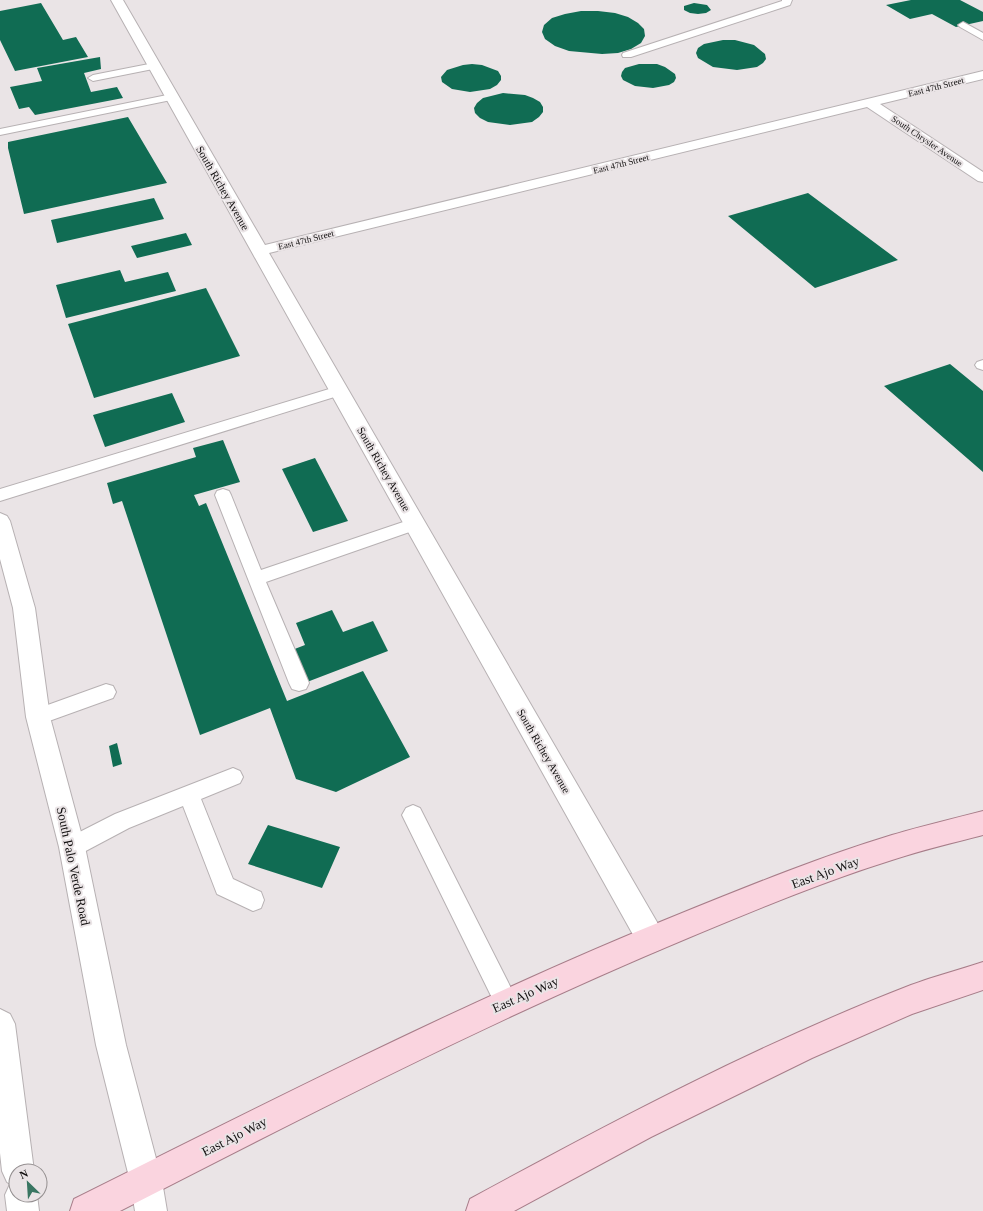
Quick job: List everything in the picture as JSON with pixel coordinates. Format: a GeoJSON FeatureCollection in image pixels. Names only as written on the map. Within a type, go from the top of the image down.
{"type":"FeatureCollection","features":[{"type":"Feature","properties":{"kind":"main road","name":"East Ajo Way"},"geometry":{"type":"LineString","coordinates":[[86,1211],[149,1196],[260,1122],[506,1002],[651,939],[810,876],[915,840],[983,823]]}},
{"type":"Feature","properties":{"kind":"main road"},"geometry":{"type":"LineString","coordinates":[[482,1211],[756,1067],[912,1000],[983,976]]}},
{"type":"Feature","properties":{"kind":"street","name":"South Richey Avenue"},"geometry":{"type":"LineString","coordinates":[[116,0],[651,939]]}},
{"type":"Feature","properties":{"kind":"street","name":"East 47th Street"},"geometry":{"type":"LineString","coordinates":[[260,251],[871,104],[983,75]]}},
{"type":"Feature","properties":{"kind":"street","name":"South Chrysler Avenue"},"geometry":{"type":"LineString","coordinates":[[871,104],[983,178]]}},
{"type":"Feature","properties":{"kind":"street","name":"South Palo Verde Road"},"geometry":{"type":"LineString","coordinates":[[0,521],[24,608],[38,717],[72,847],[111,1045],[149,1196]]}},
{"type":"Feature","properties":{"kind":"street"},"geometry":{"type":"LineString","coordinates":[[0,1024],[17,1163]]}},
{"type":"Feature","properties":{"kind":"lane"},"geometry":{"type":"LineString","coordinates":[[627,55],[764,12],[787,3],[787,0]]}},
{"type":"Feature","properties":{"kind":"lane"},"geometry":{"type":"LineString","coordinates":[[962,25],[983,37]]}},
{"type":"Feature","properties":{"kind":"lane"},"geometry":{"type":"LineString","coordinates":[[93,78],[154,66]]}},
{"type":"Feature","properties":{"kind":"lane"},"geometry":{"type":"LineString","coordinates":[[0,132],[172,97]]}},
{"type":"Feature","properties":{"kind":"lane"},"geometry":{"type":"LineString","coordinates":[[0,495],[339,391]]}},
{"type":"Feature","properties":{"kind":"lane"},"geometry":{"type":"LineString","coordinates":[[223,495],[299,683]]}},
{"type":"Feature","properties":{"kind":"lane"},"geometry":{"type":"LineString","coordinates":[[256,579],[415,524]]}},
{"type":"Feature","properties":{"kind":"lane"},"geometry":{"type":"LineString","coordinates":[[38,717],[106,692]]}},
{"type":"Feature","properties":{"kind":"lane"},"geometry":{"type":"LineString","coordinates":[[72,847],[122,821],[233,777]]}},
{"type":"Feature","properties":{"kind":"lane"},"geometry":{"type":"LineString","coordinates":[[189,794],[225,886],[253,900]]}},
{"type":"Feature","properties":{"kind":"lane"},"geometry":{"type":"LineString","coordinates":[[413,815],[506,1002]]}},
{"type":"Feature","properties":{"kind":"building"},"geometry":{"type":"Polygon","coordinates":[[[911,0],[960,0],[983,12],[983,21],[956,27],[932,14],[910,19],[886,5],[911,0]]]}},
{"type":"Feature","properties":{"kind":"building"},"geometry":{"type":"Polygon","coordinates":[[[41,3],[63,40],[76,37],[88,57],[15,71],[0,40],[0,11],[41,3]]]}},
{"type":"Feature","properties":{"kind":"building"},"geometry":{"type":"Polygon","coordinates":[[[694,3],[707,5],[711,10],[706,13],[698,14],[690,13],[684,10],[684,6],[694,3]]]}},
{"type":"Feature","properties":{"kind":"building"},"geometry":{"type":"Polygon","coordinates":[[[581,11],[615,13],[628,17],[644,29],[645,36],[641,43],[631,49],[618,53],[602,54],[569,51],[555,46],[545,39],[542,32],[544,25],[552,18],[581,11]]]}},
{"type":"Feature","properties":{"kind":"building"},"geometry":{"type":"Polygon","coordinates":[[[723,40],[735,40],[754,45],[765,54],[766,59],[757,67],[737,70],[713,67],[698,58],[696,53],[698,48],[704,44],[723,40]]]}},
{"type":"Feature","properties":{"kind":"building"},"geometry":{"type":"Polygon","coordinates":[[[100,57],[101,69],[84,73],[91,92],[117,87],[123,98],[35,115],[29,107],[19,109],[10,87],[42,81],[37,68],[100,57]]]}},
{"type":"Feature","properties":{"kind":"building"},"geometry":{"type":"Polygon","coordinates":[[[472,64],[482,65],[498,71],[501,76],[501,80],[497,85],[490,89],[470,92],[452,89],[442,82],[441,77],[447,70],[472,64]]]}},
{"type":"Feature","properties":{"kind":"building"},"geometry":{"type":"Polygon","coordinates":[[[639,64],[657,64],[665,67],[675,74],[676,78],[674,82],[669,85],[653,88],[635,86],[623,80],[621,76],[625,68],[639,64]]]}},
{"type":"Feature","properties":{"kind":"building"},"geometry":{"type":"Polygon","coordinates":[[[503,93],[525,95],[533,98],[540,102],[543,107],[543,112],[532,122],[510,125],[488,122],[480,118],[475,113],[474,108],[483,98],[503,93]]]}},
{"type":"Feature","properties":{"kind":"building"},"geometry":{"type":"Polygon","coordinates":[[[128,117],[167,183],[24,214],[8,148],[8,142],[128,117]]]}},
{"type":"Feature","properties":{"kind":"building"},"geometry":{"type":"Polygon","coordinates":[[[808,193],[898,260],[815,288],[728,216],[808,193]]]}},
{"type":"Feature","properties":{"kind":"building"},"geometry":{"type":"Polygon","coordinates":[[[154,198],[164,219],[57,243],[51,220],[154,198]]]}},
{"type":"Feature","properties":{"kind":"building"},"geometry":{"type":"Polygon","coordinates":[[[186,233],[192,245],[137,258],[131,246],[186,233]]]}},
{"type":"Feature","properties":{"kind":"building"},"geometry":{"type":"Polygon","coordinates":[[[120,270],[125,282],[168,272],[176,291],[66,318],[56,285],[120,270]]]}},
{"type":"Feature","properties":{"kind":"building"},"geometry":{"type":"Polygon","coordinates":[[[206,288],[240,356],[94,398],[68,324],[206,288]]]}},
{"type":"Feature","properties":{"kind":"building"},"geometry":{"type":"Polygon","coordinates":[[[950,364],[983,391],[983,472],[884,386],[950,364]]]}},
{"type":"Feature","properties":{"kind":"building"},"geometry":{"type":"Polygon","coordinates":[[[172,393],[185,422],[105,447],[93,415],[172,393]]]}},
{"type":"Feature","properties":{"kind":"building"},"geometry":{"type":"Polygon","coordinates":[[[223,440],[240,482],[194,495],[199,506],[206,503],[287,701],[363,671],[410,757],[336,792],[296,779],[270,708],[200,735],[122,501],[113,504],[107,483],[196,457],[193,448],[223,440]]]}},
{"type":"Feature","properties":{"kind":"building"},"geometry":{"type":"Polygon","coordinates":[[[315,458],[348,521],[313,532],[282,469],[315,458]]]}},
{"type":"Feature","properties":{"kind":"building"},"geometry":{"type":"Polygon","coordinates":[[[332,610],[343,632],[373,621],[388,651],[307,682],[292,650],[305,645],[296,623],[332,610]]]}},
{"type":"Feature","properties":{"kind":"building"},"geometry":{"type":"Polygon","coordinates":[[[117,743],[122,764],[113,767],[109,746],[117,743]]]}},
{"type":"Feature","properties":{"kind":"building"},"geometry":{"type":"Polygon","coordinates":[[[268,825],[340,847],[322,888],[248,864],[268,825]]]}}]}
